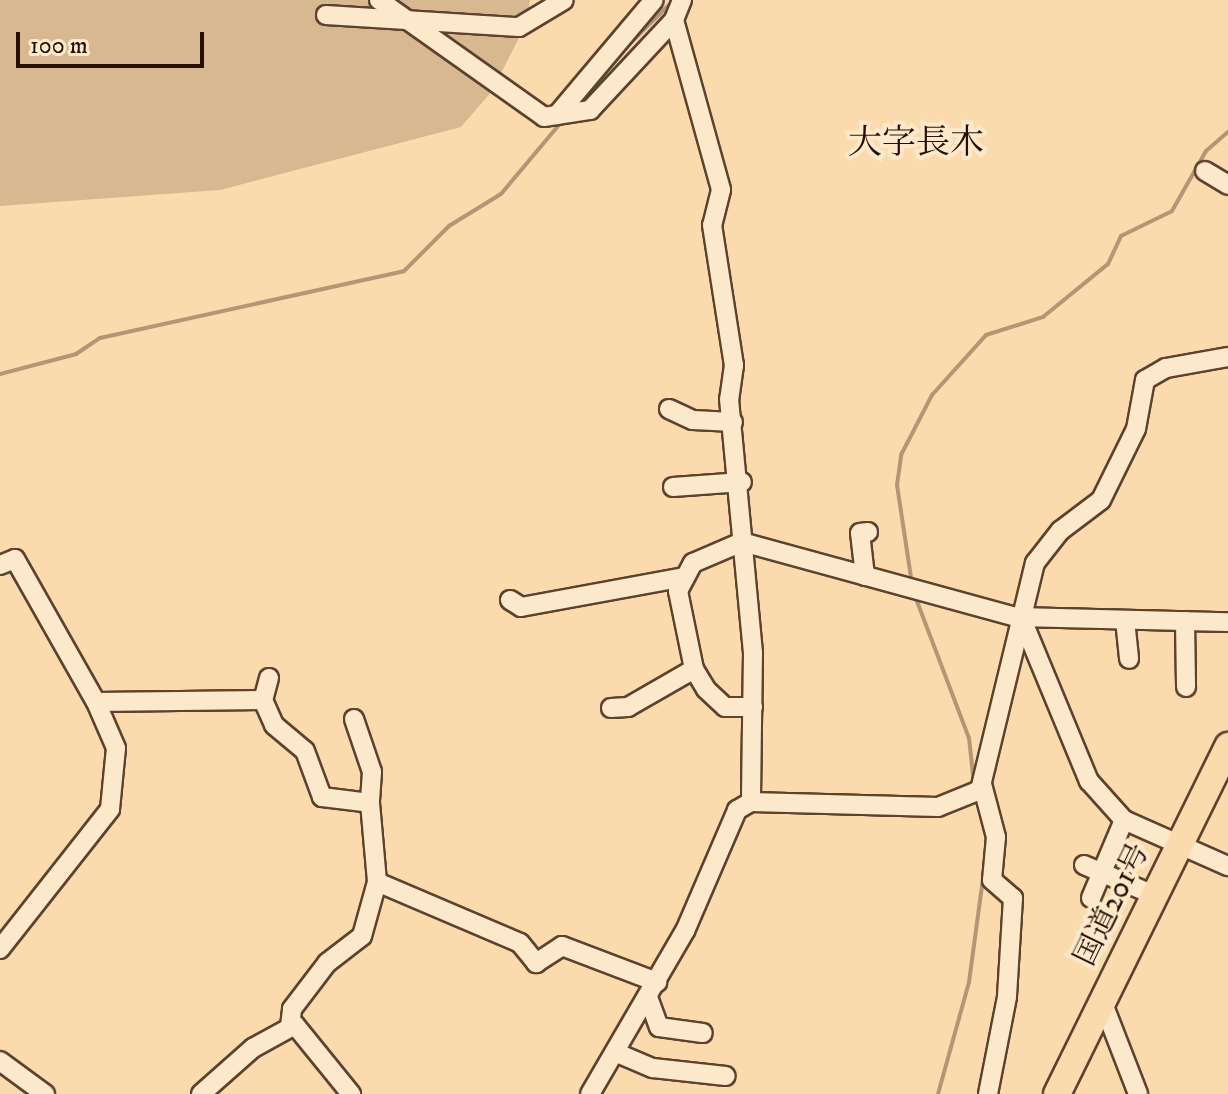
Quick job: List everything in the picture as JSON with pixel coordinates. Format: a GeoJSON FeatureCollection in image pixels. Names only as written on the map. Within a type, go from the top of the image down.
{"type":"FeatureCollection","features":[{"type":"Feature","properties":{"kind":"highway","name":"国道201号"},"geometry":{"type":"LineString","coordinates":[[1057,1090],[1227,749]]}},
{"type":"Feature","properties":{"kind":"street"},"geometry":{"type":"LineString","coordinates":[[379,0],[414,22],[527,109],[557,115],[590,110],[683,6]]}},
{"type":"Feature","properties":{"kind":"street"},"geometry":{"type":"LineString","coordinates":[[326,15],[519,27],[564,0]]}},
{"type":"Feature","properties":{"kind":"street"},"geometry":{"type":"LineString","coordinates":[[557,115],[654,0]]}},
{"type":"Feature","properties":{"kind":"street"},"geometry":{"type":"LineString","coordinates":[[683,6],[719,176],[712,225],[734,365],[733,422],[742,482],[742,542],[753,707],[751,802]]}},
{"type":"Feature","properties":{"kind":"street"},"geometry":{"type":"LineString","coordinates":[[1205,171],[1228,185]]}},
{"type":"Feature","properties":{"kind":"street"},"geometry":{"type":"LineString","coordinates":[[988,1094],[1007,997],[1013,898],[992,880],[996,837],[978,790],[1000,729],[1019,617],[1045,547],[1101,500],[1136,429],[1145,380],[1166,368],[1228,357]]}},
{"type":"Feature","properties":{"kind":"street"},"geometry":{"type":"LineString","coordinates":[[669,409],[693,420],[733,422]]}},
{"type":"Feature","properties":{"kind":"street"},"geometry":{"type":"LineString","coordinates":[[673,487],[742,482]]}},
{"type":"Feature","properties":{"kind":"street"},"geometry":{"type":"LineString","coordinates":[[865,576],[860,533],[868,532]]}},
{"type":"Feature","properties":{"kind":"street"},"geometry":{"type":"LineString","coordinates":[[753,707],[725,707],[694,669],[678,591],[685,577],[710,552],[742,542],[1019,617],[1228,622]]}},
{"type":"Feature","properties":{"kind":"street"},"geometry":{"type":"LineString","coordinates":[[0,565],[15,559],[96,702],[116,748],[110,809],[0,949]]}},
{"type":"Feature","properties":{"kind":"street"},"geometry":{"type":"LineString","coordinates":[[510,600],[521,607],[685,577]]}},
{"type":"Feature","properties":{"kind":"street"},"geometry":{"type":"LineString","coordinates":[[1019,617],[1089,781],[1124,820],[1180,842],[1228,866]]}},
{"type":"Feature","properties":{"kind":"street"},"geometry":{"type":"LineString","coordinates":[[1125,620],[1129,659]]}},
{"type":"Feature","properties":{"kind":"street"},"geometry":{"type":"LineString","coordinates":[[1185,621],[1186,687]]}},
{"type":"Feature","properties":{"kind":"street"},"geometry":{"type":"LineString","coordinates":[[611,708],[628,707],[694,669]]}},
{"type":"Feature","properties":{"kind":"street"},"geometry":{"type":"LineString","coordinates":[[269,678],[263,700],[274,725],[305,751],[322,797],[370,803]]}},
{"type":"Feature","properties":{"kind":"street"},"geometry":{"type":"LineString","coordinates":[[96,702],[263,700]]}},
{"type":"Feature","properties":{"kind":"street"},"geometry":{"type":"LineString","coordinates":[[201,1094],[290,1026],[292,1009],[327,963],[362,936],[377,882],[370,803],[372,772],[354,719]]}},
{"type":"Feature","properties":{"kind":"street"},"geometry":{"type":"LineString","coordinates":[[590,1094],[652,990],[729,819],[751,802],[938,807],[978,790]]}},
{"type":"Feature","properties":{"kind":"street"},"geometry":{"type":"LineString","coordinates":[[1091,898],[1090,868],[1124,820]]}},
{"type":"Feature","properties":{"kind":"street"},"geometry":{"type":"LineString","coordinates":[[1090,868],[1154,895]]}},
{"type":"Feature","properties":{"kind":"street"},"geometry":{"type":"LineString","coordinates":[[377,882],[520,943],[536,963],[562,946],[652,990]]}},
{"type":"Feature","properties":{"kind":"street"},"geometry":{"type":"LineString","coordinates":[[652,990],[659,1027],[703,1033]]}},
{"type":"Feature","properties":{"kind":"street"},"geometry":{"type":"LineString","coordinates":[[1102,1001],[1138,1094]]}},
{"type":"Feature","properties":{"kind":"street"},"geometry":{"type":"LineString","coordinates":[[290,1026],[351,1094]]}},
{"type":"Feature","properties":{"kind":"street"},"geometry":{"type":"LineString","coordinates":[[617,1053],[653,1068],[726,1076]]}},
{"type":"Feature","properties":{"kind":"street"},"geometry":{"type":"LineString","coordinates":[[0,1061],[20,1086],[45,1094]]}},
{"type":"Feature","properties":{"kind":"shaded area"},"geometry":{"type":"Polygon","coordinates":[[[0,0],[530,0],[526,24],[492,91],[461,127],[220,190],[0,206],[0,0]]]}},
{"type":"Feature","properties":{"kind":"waterway"},"geometry":{"type":"LineString","coordinates":[[622,51],[673,1]]}},
{"type":"Feature","properties":{"kind":"waterway"},"geometry":{"type":"LineString","coordinates":[[0,374],[76,354],[100,338],[404,271],[449,226],[501,194],[559,125]]}},
{"type":"Feature","properties":{"kind":"waterway"},"geometry":{"type":"LineString","coordinates":[[912,584],[897,485],[901,455],[932,395],[986,335],[1043,317],[1108,264],[1121,236],[1172,211],[1206,151],[1228,132]]}},
{"type":"Feature","properties":{"kind":"waterway"},"geometry":{"type":"LineString","coordinates":[[915,596],[969,738],[974,784]]}},
{"type":"Feature","properties":{"kind":"waterway"},"geometry":{"type":"LineString","coordinates":[[938,1094],[969,982],[985,863]]}},
{"type":"Feature","properties":{"kind":"district","name":"大字長木"},"geometry":{"type":"Point","coordinates":[916,144]}}]}
